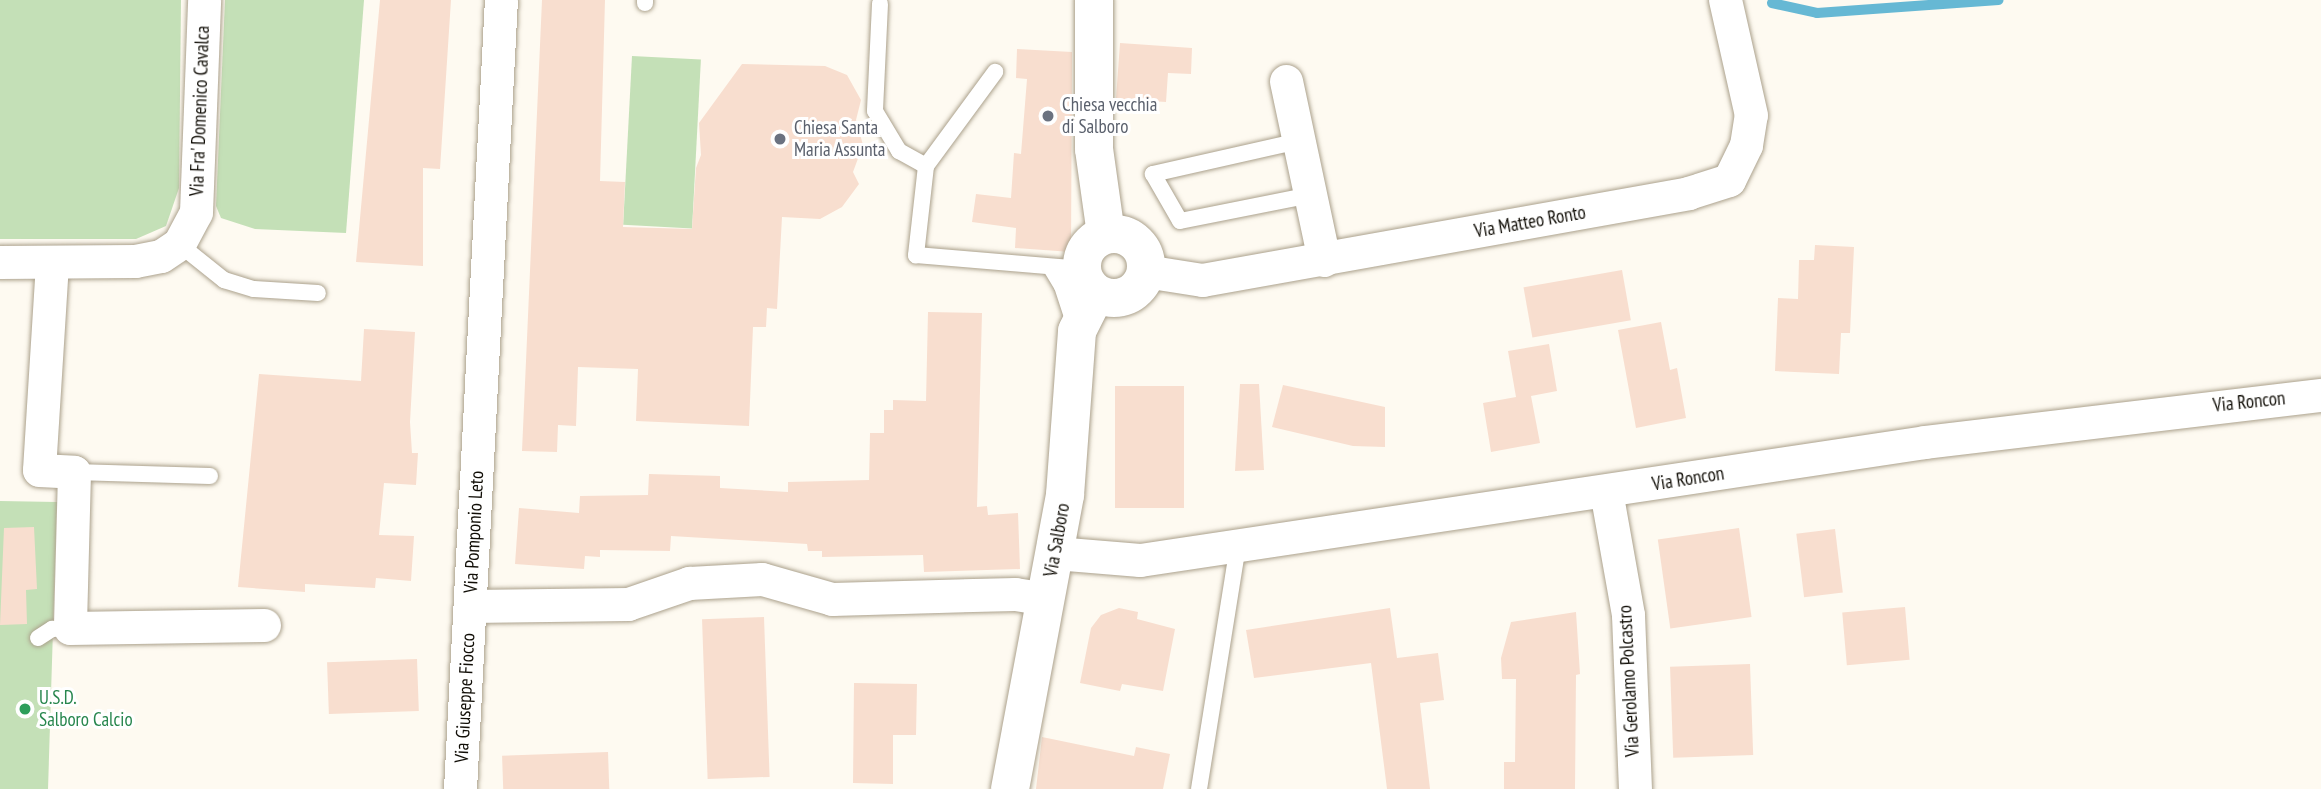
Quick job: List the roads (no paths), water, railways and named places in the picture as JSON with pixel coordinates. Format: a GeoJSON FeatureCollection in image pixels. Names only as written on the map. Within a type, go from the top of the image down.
{"type":"FeatureCollection","features":[{"type":"Feature","properties":{"kind":"street","name":"Via Fra' Domenico Cavalca"},"geometry":{"type":"LineString","coordinates":[[180,244],[196,212],[204,0]]}},
{"type":"Feature","properties":{"kind":"street","name":"Via Pomponio Leto"},"geometry":{"type":"LineString","coordinates":[[501,0],[470,606],[628,604],[689,583],[762,579],[832,598],[1015,594],[1047,599]]}},
{"type":"Feature","properties":{"kind":"street"},"geometry":{"type":"LineString","coordinates":[[1076,277],[1117,298],[1127,295],[1145,271],[1142,251],[1136,242],[1106,234],[1094,149],[1094,0]]}},
{"type":"Feature","properties":{"kind":"street","name":"Via Matteo Ronto"},"geometry":{"type":"LineString","coordinates":[[1145,271],[1202,280],[1688,193],[1729,180],[1745,145],[1751,115],[1725,0]]}},
{"type":"Feature","properties":{"kind":"street"},"geometry":{"type":"LineString","coordinates":[[1286,81],[1324,260]]}},
{"type":"Feature","properties":{"kind":"street","name":"Via Salboro"},"geometry":{"type":"LineString","coordinates":[[1010,789],[1065,495],[1077,331],[1076,277],[1085,250],[1106,234]]}},
{"type":"Feature","properties":{"kind":"street"},"geometry":{"type":"LineString","coordinates":[[0,262],[135,261],[161,256],[180,244]]}},
{"type":"Feature","properties":{"kind":"street"},"geometry":{"type":"LineString","coordinates":[[52,262],[39,470],[74,472],[70,628],[264,625]]}},
{"type":"Feature","properties":{"kind":"street","name":"Via Roncon"},"geometry":{"type":"LineString","coordinates":[[1055,553],[1115,561],[1926,442],[2321,395]]}},
{"type":"Feature","properties":{"kind":"street","name":"Via Gerolamo Polcastro"},"geometry":{"type":"LineString","coordinates":[[1606,491],[1628,615],[1635,789]]}},
{"type":"Feature","properties":{"kind":"street","name":"Via Giuseppe Fiocco"},"geometry":{"type":"LineString","coordinates":[[460,789],[470,606]]}},
{"type":"Feature","properties":{"kind":"lane"},"geometry":{"type":"LineString","coordinates":[[880,4],[875,111],[899,151],[926,166]]}},
{"type":"Feature","properties":{"kind":"lane"},"geometry":{"type":"LineString","coordinates":[[995,72],[926,166],[916,255],[1076,277]]}},
{"type":"Feature","properties":{"kind":"lane"},"geometry":{"type":"LineString","coordinates":[[1299,141],[1153,174],[1180,221],[1311,195]]}},
{"type":"Feature","properties":{"kind":"lane"},"geometry":{"type":"LineString","coordinates":[[180,244],[224,280],[254,289],[318,293]]}},
{"type":"Feature","properties":{"kind":"lane"},"geometry":{"type":"LineString","coordinates":[[1076,277],[1062,286],[1077,331]]}},
{"type":"Feature","properties":{"kind":"lane"},"geometry":{"type":"LineString","coordinates":[[74,472],[210,476]]}},
{"type":"Feature","properties":{"kind":"lane"},"geometry":{"type":"LineString","coordinates":[[1199,789],[1238,545]]}},
{"type":"Feature","properties":{"kind":"lane"},"geometry":{"type":"LineString","coordinates":[[38,638],[52,629],[70,628]]}},
{"type":"Feature","properties":{"kind":"waterway"},"geometry":{"type":"LineString","coordinates":[[1772,3],[1817,13],[1999,0]]}},
{"type":"Feature","properties":{"kind":"place","name":"Chiesa vecchia di Salboro"},"geometry":{"type":"Point","coordinates":[1048,116]}},
{"type":"Feature","properties":{"kind":"place","name":"Chiesa Santa Maria Assunta"},"geometry":{"type":"Point","coordinates":[780,139]}},
{"type":"Feature","properties":{"kind":"place","name":"U.S.D. Salboro Calcio"},"geometry":{"type":"Point","coordinates":[25,709]}}]}
